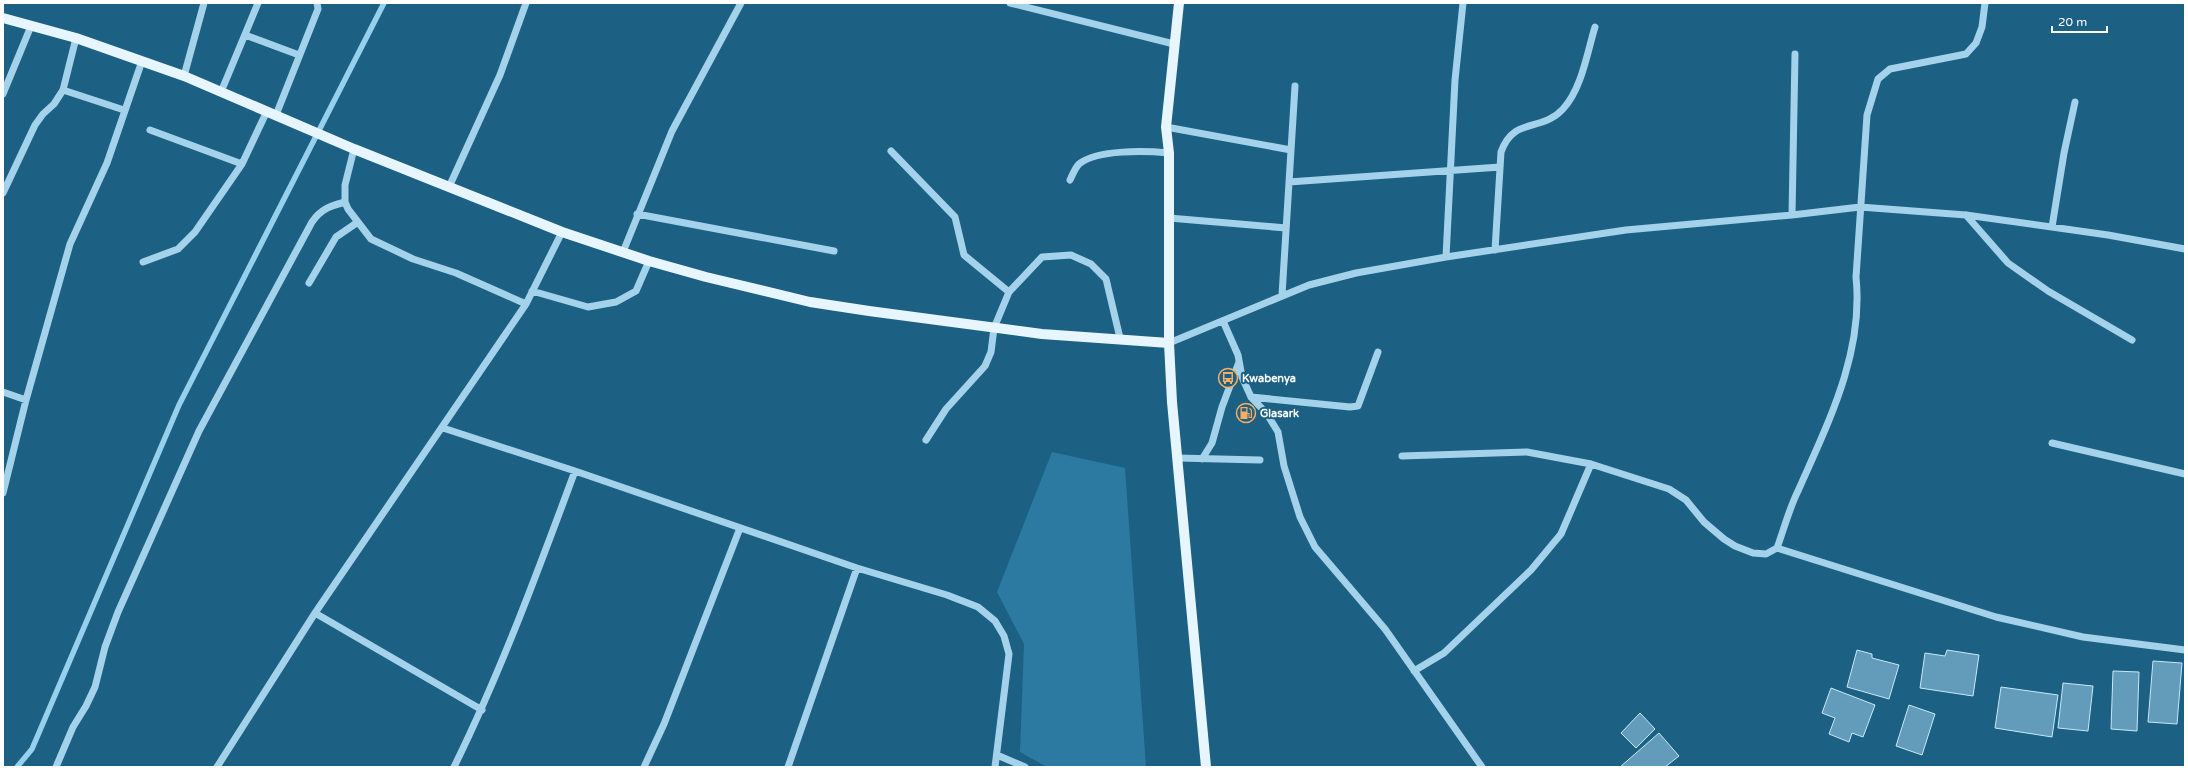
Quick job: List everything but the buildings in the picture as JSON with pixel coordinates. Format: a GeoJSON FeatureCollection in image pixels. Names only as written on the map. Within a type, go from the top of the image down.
{"type":"FeatureCollection","features":[{"type":"Feature","properties":{"kind":"main road"},"geometry":{"type":"LineString","coordinates":[[1179,3],[1166,127],[1169,153],[1169,343],[1206,767]]}},
{"type":"Feature","properties":{"kind":"main road"},"geometry":{"type":"LineString","coordinates":[[3,18],[76,38],[184,76],[354,149],[562,232],[649,261],[746,288],[810,302],[994,328],[1086,338],[1120,338],[1169,343]]}},
{"type":"Feature","properties":{"kind":"street"},"geometry":{"type":"LineString","coordinates":[[184,76],[204,3]]}},
{"type":"Feature","properties":{"kind":"street"},"geometry":{"type":"LineString","coordinates":[[221,92],[258,3]]}},
{"type":"Feature","properties":{"kind":"street"},"geometry":{"type":"LineString","coordinates":[[143,262],[178,249],[195,232],[242,164],[271,113],[299,55],[318,9],[317,3]]}},
{"type":"Feature","properties":{"kind":"street"},"geometry":{"type":"LineString","coordinates":[[449,187],[500,75],[526,3]]}},
{"type":"Feature","properties":{"kind":"street"},"geometry":{"type":"LineString","coordinates":[[623,252],[637,214],[672,131],[741,3]]}},
{"type":"Feature","properties":{"kind":"street"},"geometry":{"type":"LineString","coordinates":[[1010,3],[1174,44]]}},
{"type":"Feature","properties":{"kind":"street"},"geometry":{"type":"LineString","coordinates":[[1446,257],[1455,80],[1463,3]]}},
{"type":"Feature","properties":{"kind":"street"},"geometry":{"type":"LineString","coordinates":[[1402,456],[1527,452],[1591,464],[1669,489],[1686,500],[1704,522],[1735,546],[1754,553],[1766,554],[1777,548],[1797,492],[1828,426],[1846,374],[1858,300],[1856,277],[1867,115],[1878,79],[1890,69],[1966,54],[1976,43],[1982,27],[1985,3]]}},
{"type":"Feature","properties":{"kind":"street"},"geometry":{"type":"LineString","coordinates":[[3,94],[31,26]]}},
{"type":"Feature","properties":{"kind":"street"},"geometry":{"type":"LineString","coordinates":[[1495,250],[1501,152],[1506,139],[1517,130],[1550,120],[1563,109],[1575,90],[1595,27]]}},
{"type":"Feature","properties":{"kind":"street"},"geometry":{"type":"LineString","coordinates":[[245,35],[299,55]]}},
{"type":"Feature","properties":{"kind":"street"},"geometry":{"type":"LineString","coordinates":[[3,193],[35,125],[42,114],[54,104],[64,90],[76,38]]}},
{"type":"Feature","properties":{"kind":"street"},"geometry":{"type":"LineString","coordinates":[[1792,215],[1795,54]]}},
{"type":"Feature","properties":{"kind":"street"},"geometry":{"type":"LineString","coordinates":[[3,493],[26,400],[70,244],[107,163],[142,61]]}},
{"type":"Feature","properties":{"kind":"street"},"geometry":{"type":"LineString","coordinates":[[1282,295],[1295,86]]}},
{"type":"Feature","properties":{"kind":"street"},"geometry":{"type":"LineString","coordinates":[[64,90],[124,110]]}},
{"type":"Feature","properties":{"kind":"street"},"geometry":{"type":"LineString","coordinates":[[2052,227],[2064,153],[2075,102]]}},
{"type":"Feature","properties":{"kind":"street"},"geometry":{"type":"LineString","coordinates":[[1166,127],[1291,150]]}},
{"type":"Feature","properties":{"kind":"street"},"geometry":{"type":"LineString","coordinates":[[150,130],[242,164]]}},
{"type":"Feature","properties":{"kind":"street"},"geometry":{"type":"LineString","coordinates":[[354,149],[345,185],[345,202],[348,209],[371,239],[413,259],[456,273],[526,304]]}},
{"type":"Feature","properties":{"kind":"street"},"geometry":{"type":"LineString","coordinates":[[891,151],[955,217],[964,255],[1009,292]]}},
{"type":"Feature","properties":{"kind":"street"},"geometry":{"type":"LineString","coordinates":[[1070,180],[1080,164],[1099,156],[1136,151],[1169,153]]}},
{"type":"Feature","properties":{"kind":"street"},"geometry":{"type":"LineString","coordinates":[[1289,182],[1500,167]]}},
{"type":"Feature","properties":{"kind":"street"},"geometry":{"type":"LineString","coordinates":[[56,767],[73,727],[86,706],[95,686],[105,647],[138,566],[216,398],[312,222],[319,212],[329,206],[345,202]]}},
{"type":"Feature","properties":{"kind":"street"},"geometry":{"type":"LineString","coordinates":[[1169,343],[1282,295],[1309,285],[1356,273],[1446,257],[1626,230],[1792,215],[1860,207],[1966,215],[2052,227],[2185,249]]}},
{"type":"Feature","properties":{"kind":"street"},"geometry":{"type":"LineString","coordinates":[[637,214],[834,251]]}},
{"type":"Feature","properties":{"kind":"street"},"geometry":{"type":"LineString","coordinates":[[1966,215],[2008,263],[2048,291],[2132,340]]}},
{"type":"Feature","properties":{"kind":"street"},"geometry":{"type":"LineString","coordinates":[[1169,218],[1286,228]]}},
{"type":"Feature","properties":{"kind":"street"},"geometry":{"type":"LineString","coordinates":[[309,283],[336,238],[358,222]]}},
{"type":"Feature","properties":{"kind":"street"},"geometry":{"type":"LineString","coordinates":[[217,767],[315,613],[443,428],[526,304],[562,232]]}},
{"type":"Feature","properties":{"kind":"street"},"geometry":{"type":"LineString","coordinates":[[926,440],[946,409],[985,366],[991,352],[994,328],[1009,292],[1042,257],[1071,255],[1091,264],[1106,279],[1120,338]]}},
{"type":"Feature","properties":{"kind":"street"},"geometry":{"type":"LineString","coordinates":[[532,291],[588,307],[616,302],[636,291],[649,261]]}},
{"type":"Feature","properties":{"kind":"street"},"geometry":{"type":"LineString","coordinates":[[1223,321],[1239,361],[1242,377],[1251,397],[1267,414],[1278,432],[1284,466],[1300,517],[1315,547],[1385,628],[1479,766]]}},
{"type":"Feature","properties":{"kind":"street"},"geometry":{"type":"LineString","coordinates":[[1251,397],[1350,407],[1358,406],[1378,352]]}},
{"type":"Feature","properties":{"kind":"street"},"geometry":{"type":"LineString","coordinates":[[1202,459],[1212,443],[1222,407],[1239,361]]}},
{"type":"Feature","properties":{"kind":"street"},"geometry":{"type":"LineString","coordinates":[[3,392],[26,400]]}},
{"type":"Feature","properties":{"kind":"street"},"geometry":{"type":"LineString","coordinates":[[443,428],[575,471],[857,568],[947,595],[978,607],[995,621],[1004,636],[1009,654],[995,767]]}},
{"type":"Feature","properties":{"kind":"street"},"geometry":{"type":"LineString","coordinates":[[2052,443],[2185,474]]}},
{"type":"Feature","properties":{"kind":"street"},"geometry":{"type":"LineString","coordinates":[[1178,458],[1260,460]]}},
{"type":"Feature","properties":{"kind":"street"},"geometry":{"type":"LineString","coordinates":[[1414,671],[1444,653],[1531,570],[1561,534],[1591,464]]}},
{"type":"Feature","properties":{"kind":"street"},"geometry":{"type":"LineString","coordinates":[[454,767],[482,710],[531,590],[575,471]]}},
{"type":"Feature","properties":{"kind":"street"},"geometry":{"type":"LineString","coordinates":[[644,767],[664,724],[740,528]]}},
{"type":"Feature","properties":{"kind":"street"},"geometry":{"type":"LineString","coordinates":[[1777,548],[1996,617],[2083,637],[2185,650]]}},
{"type":"Feature","properties":{"kind":"street"},"geometry":{"type":"LineString","coordinates":[[788,767],[857,568]]}},
{"type":"Feature","properties":{"kind":"street"},"geometry":{"type":"LineString","coordinates":[[315,613],[482,710]]}},
{"type":"Feature","properties":{"kind":"street"},"geometry":{"type":"LineString","coordinates":[[997,755],[1025,767]]}},
{"type":"Feature","properties":{"kind":"shaded area"},"geometry":{"type":"Polygon","coordinates":[[[1052,452],[1125,468],[1146,767],[1047,767],[1020,752],[1024,644],[997,592],[1052,452]]]}},
{"type":"Feature","properties":{"kind":"waterway"},"geometry":{"type":"LineString","coordinates":[[17,767],[32,749],[179,405],[384,3]]}},
{"type":"Feature","properties":{"kind":"place","name":"Kwabenya"},"geometry":{"type":"Point","coordinates":[1228,378]}},
{"type":"Feature","properties":{"kind":"place","name":"Glasark"},"geometry":{"type":"Point","coordinates":[1246,413]}}]}
